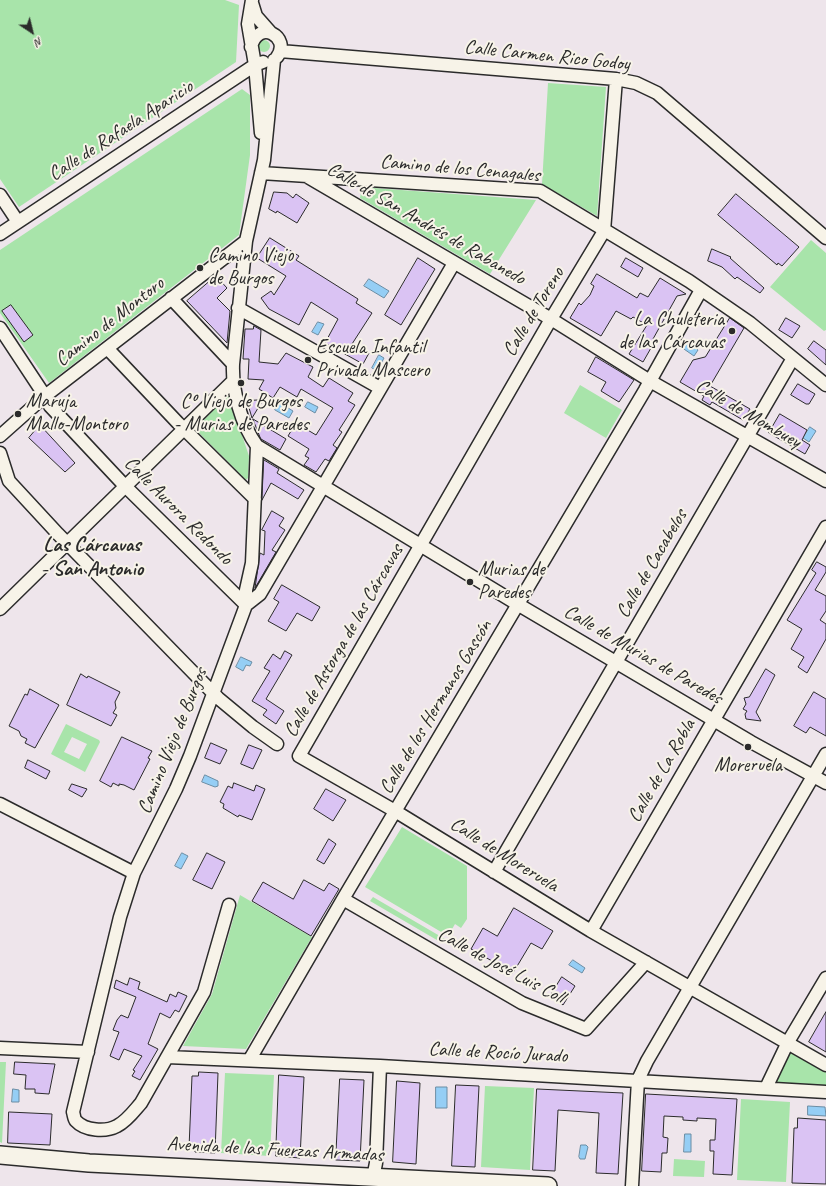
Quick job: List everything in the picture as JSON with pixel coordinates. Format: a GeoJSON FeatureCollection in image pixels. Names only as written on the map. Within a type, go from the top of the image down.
{"type":"FeatureCollection","features":[{"type":"Feature","properties":{"kind":"street"},"geometry":{"type":"LineString","coordinates":[[252,1],[256,16],[271,33],[278,37],[281,44],[263,57]]}},
{"type":"Feature","properties":{"kind":"street"},"geometry":{"type":"LineString","coordinates":[[252,1],[248,24],[263,57],[264,160],[246,241],[238,308],[232,382],[248,434],[257,446]]}},
{"type":"Feature","properties":{"kind":"street"},"geometry":{"type":"LineString","coordinates":[[264,160],[263,57],[252,40],[257,34],[264,32],[271,33]]}},
{"type":"Feature","properties":{"kind":"street","name":"Calle Carmen Rico Godoy"},"geometry":{"type":"LineString","coordinates":[[263,57],[616,79],[636,83],[656,93],[826,238]]}},
{"type":"Feature","properties":{"kind":"street","name":"Calle de Rafaela Aparicio"},"geometry":{"type":"LineString","coordinates":[[0,234],[263,57]]}},
{"type":"Feature","properties":{"kind":"street","name":"Calle de Toreno"},"geometry":{"type":"LineString","coordinates":[[421,545],[550,319],[604,231],[616,79]]}},
{"type":"Feature","properties":{"kind":"street","name":"Camino de los Cenagales"},"geometry":{"type":"LineString","coordinates":[[261,173],[540,191],[701,290],[750,323],[826,385]]}},
{"type":"Feature","properties":{"kind":"street","name":"Calle de San Andrés de Rabanedo"},"geometry":{"type":"LineString","coordinates":[[305,175],[550,319],[650,381]]}},
{"type":"Feature","properties":{"kind":"street"},"geometry":{"type":"LineString","coordinates":[[0,195],[18,222]]}},
{"type":"Feature","properties":{"kind":"street","name":"Camino de Montoro"},"geometry":{"type":"LineString","coordinates":[[0,436],[46,396],[170,298],[246,241]]}},
{"type":"Feature","properties":{"kind":"street"},"geometry":{"type":"LineString","coordinates":[[246,605],[260,594],[454,263]]}},
{"type":"Feature","properties":{"kind":"street","name":"Calle de los Hermanos Gascón"},"geometry":{"type":"LineString","coordinates":[[250,1059],[395,811],[519,605],[650,381],[701,290]]}},
{"type":"Feature","properties":{"kind":"street"},"geometry":{"type":"LineString","coordinates":[[170,298],[233,364]]}},
{"type":"Feature","properties":{"kind":"street"},"geometry":{"type":"LineString","coordinates":[[238,308],[380,388]]}},
{"type":"Feature","properties":{"kind":"street","name":"Calle Aurora Redondo"},"geometry":{"type":"LineString","coordinates":[[0,328],[46,396],[50,406],[124,486],[246,605]]}},
{"type":"Feature","properties":{"kind":"street"},"geometry":{"type":"LineString","coordinates":[[107,348],[183,428],[255,499]]}},
{"type":"Feature","properties":{"kind":"street","name":"Calle de Cacabelos"},"geometry":{"type":"LineString","coordinates":[[494,872],[793,358]]}},
{"type":"Feature","properties":{"kind":"street","name":"Calle de Mombuey"},"geometry":{"type":"LineString","coordinates":[[650,381],[826,482]]}},
{"type":"Feature","properties":{"kind":"street"},"geometry":{"type":"LineString","coordinates":[[0,609],[183,428],[232,382]]}},
{"type":"Feature","properties":{"kind":"street","name":"Calle de Murias de Paredes"},"geometry":{"type":"LineString","coordinates":[[257,446],[519,605],[826,783]]}},
{"type":"Feature","properties":{"kind":"street","name":"Camino Viejo de Burgos"},"geometry":{"type":"LineString","coordinates":[[167,1056],[142,1103],[128,1119],[117,1126],[102,1130],[86,1127],[76,1121],[73,1112],[120,917],[134,873],[176,789],[214,693],[246,605],[246,590],[252,563],[257,446]]}},
{"type":"Feature","properties":{"kind":"street"},"geometry":{"type":"LineString","coordinates":[[0,453],[9,481],[67,543],[214,693],[253,727],[277,744]]}},
{"type":"Feature","properties":{"kind":"street","name":"Calle de La Robla"},"geometry":{"type":"LineString","coordinates":[[591,931],[826,527]]}},
{"type":"Feature","properties":{"kind":"street","name":"Calle de Astorga de las Cárcavas"},"geometry":{"type":"LineString","coordinates":[[299,756],[421,545]]}},
{"type":"Feature","properties":{"kind":"street"},"geometry":{"type":"LineString","coordinates":[[632,1186],[638,1080],[689,986],[826,754]]}},
{"type":"Feature","properties":{"kind":"street","name":"Calle de Moreruela"},"geometry":{"type":"LineString","coordinates":[[299,756],[395,811],[591,931],[826,1065]]}},
{"type":"Feature","properties":{"kind":"street"},"geometry":{"type":"LineString","coordinates":[[0,804],[134,873]]}},
{"type":"Feature","properties":{"kind":"street","name":"Calle de José Luis Coll"},"geometry":{"type":"LineString","coordinates":[[343,899],[522,1003],[586,1029],[646,962]]}},
{"type":"Feature","properties":{"kind":"street"},"geometry":{"type":"LineString","coordinates":[[167,1056],[204,992],[229,905]]}},
{"type":"Feature","properties":{"kind":"street"},"geometry":{"type":"LineString","coordinates":[[766,1088],[788,1042],[826,978]]}},
{"type":"Feature","properties":{"kind":"street"},"geometry":{"type":"LineString","coordinates":[[0,1048],[88,1052]]}},
{"type":"Feature","properties":{"kind":"street","name":"Calle de Rocío Jurado"},"geometry":{"type":"LineString","coordinates":[[167,1056],[250,1059],[638,1080],[826,1092]]}},
{"type":"Feature","properties":{"kind":"street"},"geometry":{"type":"LineString","coordinates":[[371,1177],[376,1163],[380,1066]]}},
{"type":"Feature","properties":{"kind":"street","name":"Avenida de las Fuerzas Armadas"},"geometry":{"type":"LineString","coordinates":[[0,1154],[88,1163],[548,1186]]}},
{"type":"Feature","properties":{"kind":"green space"},"geometry":{"type":"Polygon","coordinates":[[[0,0],[225,0],[239,5],[236,62],[19,207],[0,179],[0,0]]]}},
{"type":"Feature","properties":{"kind":"green space"},"geometry":{"type":"Polygon","coordinates":[[[262,40],[266,40],[270,46],[266,52],[262,52],[258,48],[258,44],[262,40]]]}},
{"type":"Feature","properties":{"kind":"green space"},"geometry":{"type":"Polygon","coordinates":[[[548,83],[606,87],[597,216],[542,184],[548,83]]]}},
{"type":"Feature","properties":{"kind":"green space"},"geometry":{"type":"Polygon","coordinates":[[[242,89],[250,95],[250,155],[239,235],[49,383],[0,313],[0,250],[242,89]]]}},
{"type":"Feature","properties":{"kind":"green space"},"geometry":{"type":"Polygon","coordinates":[[[362,187],[536,200],[490,274],[360,198],[362,187]]]}},
{"type":"Feature","properties":{"kind":"green space"},"geometry":{"type":"Polygon","coordinates":[[[811,240],[826,253],[826,330],[824,331],[770,287],[811,240]]]}},
{"type":"Feature","properties":{"kind":"green space"},"geometry":{"type":"Polygon","coordinates":[[[580,385],[622,410],[606,438],[564,413],[580,385]]]}},
{"type":"Feature","properties":{"kind":"green space"},"geometry":{"type":"Polygon","coordinates":[[[227,396],[229,396],[249,456],[248,478],[246,480],[195,429],[227,396]]]}},
{"type":"Feature","properties":{"kind":"green space"},"geometry":{"type":"Polygon","coordinates":[[[66,724],[99,740],[100,742],[85,772],[51,754],[66,724]],[[72,737],[64,752],[79,759],[87,744],[72,737]]]}},
{"type":"Feature","properties":{"kind":"green space"},"geometry":{"type":"Polygon","coordinates":[[[402,827],[467,866],[467,919],[461,928],[455,924],[448,936],[365,887],[402,827]]]}},
{"type":"Feature","properties":{"kind":"green space"},"geometry":{"type":"Polygon","coordinates":[[[240,895],[312,937],[246,1049],[183,1046],[212,994],[240,895]]]}},
{"type":"Feature","properties":{"kind":"green space"},"geometry":{"type":"Polygon","coordinates":[[[373,897],[445,939],[442,943],[370,901],[373,897]]]}},
{"type":"Feature","properties":{"kind":"green space"},"geometry":{"type":"Polygon","coordinates":[[[790,1051],[826,1071],[826,1086],[778,1083],[776,1079],[790,1051]]]}},
{"type":"Feature","properties":{"kind":"green space"},"geometry":{"type":"Polygon","coordinates":[[[0,1062],[6,1062],[2,1143],[0,1142],[0,1062]]]}},
{"type":"Feature","properties":{"kind":"green space"},"geometry":{"type":"Polygon","coordinates":[[[225,1073],[274,1075],[270,1156],[221,1153],[225,1073]]]}},
{"type":"Feature","properties":{"kind":"green space"},"geometry":{"type":"Polygon","coordinates":[[[485,1086],[534,1088],[530,1170],[481,1167],[485,1086]]]}},
{"type":"Feature","properties":{"kind":"green space"},"geometry":{"type":"Polygon","coordinates":[[[741,1099],[790,1102],[786,1182],[737,1180],[741,1099]]]}},
{"type":"Feature","properties":{"kind":"green space"},"geometry":{"type":"Polygon","coordinates":[[[674,1159],[705,1161],[704,1177],[673,1176],[674,1159]]]}},
{"type":"Feature","properties":{"kind":"water"},"geometry":{"type":"Polygon","coordinates":[[[369,279],[389,291],[384,298],[364,286],[369,279]]]}},
{"type":"Feature","properties":{"kind":"water"},"geometry":{"type":"Polygon","coordinates":[[[318,322],[324,324],[318,335],[312,332],[318,322]]]}},
{"type":"Feature","properties":{"kind":"water"},"geometry":{"type":"Polygon","coordinates":[[[688,340],[698,350],[694,356],[681,347],[685,341],[688,340]]]}},
{"type":"Feature","properties":{"kind":"water"},"geometry":{"type":"Polygon","coordinates":[[[379,355],[384,358],[377,371],[372,368],[379,355]]]}},
{"type":"Feature","properties":{"kind":"water"},"geometry":{"type":"Polygon","coordinates":[[[308,402],[318,407],[315,413],[305,407],[308,402]]]}},
{"type":"Feature","properties":{"kind":"water"},"geometry":{"type":"Polygon","coordinates":[[[280,403],[293,411],[289,418],[275,410],[280,403]]]}},
{"type":"Feature","properties":{"kind":"water"},"geometry":{"type":"Polygon","coordinates":[[[810,427],[816,431],[809,442],[803,438],[810,427]]]}},
{"type":"Feature","properties":{"kind":"water"},"geometry":{"type":"Polygon","coordinates":[[[241,657],[252,662],[250,666],[246,665],[243,671],[236,667],[241,657]]]}},
{"type":"Feature","properties":{"kind":"water"},"geometry":{"type":"Polygon","coordinates":[[[205,775],[218,781],[218,786],[215,787],[202,782],[205,775]]]}},
{"type":"Feature","properties":{"kind":"water"},"geometry":{"type":"Polygon","coordinates":[[[182,853],[188,856],[181,869],[175,866],[182,853]]]}},
{"type":"Feature","properties":{"kind":"water"},"geometry":{"type":"Polygon","coordinates":[[[573,960],[585,968],[582,973],[569,965],[573,960]]]}},
{"type":"Feature","properties":{"kind":"water"},"geometry":{"type":"Polygon","coordinates":[[[436,1087],[447,1087],[447,1108],[436,1108],[436,1087]]]}},
{"type":"Feature","properties":{"kind":"water"},"geometry":{"type":"Polygon","coordinates":[[[13,1089],[19,1090],[19,1102],[12,1102],[13,1089]]]}},
{"type":"Feature","properties":{"kind":"water"},"geometry":{"type":"Polygon","coordinates":[[[808,1106],[825,1107],[826,1116],[808,1115],[808,1106]]]}},
{"type":"Feature","properties":{"kind":"water"},"geometry":{"type":"Polygon","coordinates":[[[685,1134],[691,1134],[691,1152],[684,1152],[685,1134]]]}},
{"type":"Feature","properties":{"kind":"water"},"geometry":{"type":"Polygon","coordinates":[[[581,1145],[586,1145],[588,1147],[585,1159],[580,1159],[579,1157],[581,1145]]]}},
{"type":"Feature","properties":{"kind":"building"},"geometry":{"type":"Polygon","coordinates":[[[274,192],[287,193],[293,198],[296,194],[309,203],[297,223],[277,211],[276,213],[269,209],[274,192]]]}},
{"type":"Feature","properties":{"kind":"building"},"geometry":{"type":"Polygon","coordinates":[[[736,194],[799,247],[782,266],[778,263],[777,265],[718,215],[736,194]]]}},
{"type":"Feature","properties":{"kind":"building"},"geometry":{"type":"Polygon","coordinates":[[[270,238],[299,256],[296,260],[358,299],[356,303],[372,313],[352,344],[369,353],[363,364],[325,343],[338,319],[311,302],[299,325],[269,309],[261,298],[271,291],[274,295],[286,276],[257,258],[270,238]]]}},
{"type":"Feature","properties":{"kind":"building"},"geometry":{"type":"Polygon","coordinates":[[[712,249],[731,257],[730,258],[764,288],[760,293],[737,277],[735,279],[722,267],[708,261],[712,249]]]}},
{"type":"Feature","properties":{"kind":"building"},"geometry":{"type":"Polygon","coordinates":[[[418,258],[435,269],[401,325],[385,315],[418,258]]]}},
{"type":"Feature","properties":{"kind":"building"},"geometry":{"type":"Polygon","coordinates":[[[626,258],[643,268],[638,277],[621,267],[626,258]]]}},
{"type":"Feature","properties":{"kind":"building"},"geometry":{"type":"Polygon","coordinates":[[[597,274],[637,298],[640,293],[648,297],[660,278],[686,294],[677,296],[653,339],[655,341],[643,362],[629,354],[647,325],[633,317],[631,319],[616,311],[601,336],[570,318],[579,303],[581,305],[590,295],[594,286],[591,284],[597,274]]]}},
{"type":"Feature","properties":{"kind":"building"},"geometry":{"type":"Polygon","coordinates":[[[216,276],[227,288],[217,298],[230,311],[227,343],[187,301],[216,276]]]}},
{"type":"Feature","properties":{"kind":"building"},"geometry":{"type":"Polygon","coordinates":[[[11,305],[33,335],[24,342],[2,311],[11,305]]]}},
{"type":"Feature","properties":{"kind":"building"},"geometry":{"type":"Polygon","coordinates":[[[730,318],[744,328],[710,386],[750,409],[743,420],[712,402],[710,405],[702,400],[704,396],[680,382],[693,360],[705,357],[730,318]]]}},
{"type":"Feature","properties":{"kind":"building"},"geometry":{"type":"Polygon","coordinates":[[[786,318],[800,326],[792,338],[779,330],[786,318]]]}},
{"type":"Feature","properties":{"kind":"building"},"geometry":{"type":"Polygon","coordinates":[[[254,326],[261,330],[259,362],[278,364],[286,353],[313,367],[308,377],[323,387],[329,378],[353,393],[348,401],[355,405],[339,430],[342,432],[333,445],[337,448],[329,461],[325,459],[316,472],[304,465],[309,458],[305,456],[309,449],[288,436],[296,423],[316,435],[333,408],[301,389],[297,397],[280,387],[273,398],[259,389],[264,380],[248,379],[249,359],[243,359],[245,329],[253,329],[254,326]]]}},
{"type":"Feature","properties":{"kind":"building"},"geometry":{"type":"Polygon","coordinates":[[[814,341],[826,350],[826,365],[808,349],[814,341]]]}},
{"type":"Feature","properties":{"kind":"building"},"geometry":{"type":"Polygon","coordinates":[[[596,357],[634,380],[619,402],[601,391],[606,382],[588,372],[596,357]]]}},
{"type":"Feature","properties":{"kind":"building"},"geometry":{"type":"Polygon","coordinates":[[[798,384],[815,394],[809,404],[806,404],[791,395],[798,384]]]}},
{"type":"Feature","properties":{"kind":"building"},"geometry":{"type":"Polygon","coordinates":[[[263,400],[252,418],[247,401],[263,400]]]}},
{"type":"Feature","properties":{"kind":"building"},"geometry":{"type":"Polygon","coordinates":[[[780,414],[807,430],[802,440],[810,445],[805,454],[769,433],[780,414]]]}},
{"type":"Feature","properties":{"kind":"building"},"geometry":{"type":"Polygon","coordinates":[[[253,419],[286,439],[280,450],[261,439],[253,419]]]}},
{"type":"Feature","properties":{"kind":"building"},"geometry":{"type":"Polygon","coordinates":[[[40,425],[75,463],[65,472],[29,438],[40,425]]]}},
{"type":"Feature","properties":{"kind":"building"},"geometry":{"type":"Polygon","coordinates":[[[264,460],[279,469],[277,473],[304,490],[298,499],[271,483],[262,500],[264,460]]]}},
{"type":"Feature","properties":{"kind":"building"},"geometry":{"type":"Polygon","coordinates":[[[272,511],[284,518],[279,526],[285,530],[272,550],[276,552],[255,588],[260,553],[264,555],[265,531],[262,530],[272,511]]]}},
{"type":"Feature","properties":{"kind":"building"},"geometry":{"type":"Polygon","coordinates":[[[817,562],[826,567],[826,572],[815,590],[826,596],[826,611],[820,620],[826,624],[826,639],[807,673],[798,667],[804,657],[791,649],[802,629],[787,620],[816,573],[812,570],[817,562]]]}},
{"type":"Feature","properties":{"kind":"building"},"geometry":{"type":"Polygon","coordinates":[[[282,585],[320,607],[312,621],[297,613],[286,631],[268,621],[279,602],[274,599],[282,585]]]}},
{"type":"Feature","properties":{"kind":"building"},"geometry":{"type":"Polygon","coordinates":[[[285,651],[292,655],[266,699],[284,711],[276,724],[263,715],[267,710],[252,701],[270,671],[264,668],[273,654],[280,659],[285,651]]]}},
{"type":"Feature","properties":{"kind":"building"},"geometry":{"type":"Polygon","coordinates":[[[766,669],[775,675],[756,712],[761,721],[746,719],[745,714],[747,711],[743,709],[746,704],[744,698],[749,697],[766,669]]]}},
{"type":"Feature","properties":{"kind":"building"},"geometry":{"type":"Polygon","coordinates":[[[81,674],[120,692],[115,702],[116,708],[113,713],[117,715],[111,726],[67,705],[81,674]]]}},
{"type":"Feature","properties":{"kind":"building"},"geometry":{"type":"Polygon","coordinates":[[[30,689],[59,705],[35,748],[25,743],[27,739],[21,736],[19,731],[9,726],[25,694],[27,695],[30,689]]]}},
{"type":"Feature","properties":{"kind":"building"},"geometry":{"type":"Polygon","coordinates":[[[814,692],[826,699],[826,736],[810,727],[806,733],[794,726],[814,692]]]}},
{"type":"Feature","properties":{"kind":"building"},"geometry":{"type":"Polygon","coordinates":[[[122,737],[152,751],[148,758],[150,759],[134,790],[124,785],[119,784],[119,786],[113,783],[111,787],[100,781],[122,737]]]}},
{"type":"Feature","properties":{"kind":"building"},"geometry":{"type":"Polygon","coordinates":[[[211,743],[227,750],[220,764],[205,758],[211,743]]]}},
{"type":"Feature","properties":{"kind":"building"},"geometry":{"type":"Polygon","coordinates":[[[249,745],[262,750],[253,769],[241,764],[249,745]]]}},
{"type":"Feature","properties":{"kind":"building"},"geometry":{"type":"Polygon","coordinates":[[[28,760],[50,771],[46,779],[25,768],[28,760]]]}},
{"type":"Feature","properties":{"kind":"building"},"geometry":{"type":"Polygon","coordinates":[[[234,783],[254,791],[256,785],[265,789],[252,820],[239,815],[238,817],[223,808],[224,804],[220,802],[228,786],[232,788],[234,783]]]}},
{"type":"Feature","properties":{"kind":"building"},"geometry":{"type":"Polygon","coordinates":[[[72,784],[87,789],[82,797],[69,790],[72,784]]]}},
{"type":"Feature","properties":{"kind":"building"},"geometry":{"type":"Polygon","coordinates":[[[326,789],[346,800],[333,821],[314,809],[326,789]]]}},
{"type":"Feature","properties":{"kind":"building"},"geometry":{"type":"Polygon","coordinates":[[[329,839],[336,844],[324,864],[317,860],[329,839]]]}},
{"type":"Feature","properties":{"kind":"building"},"geometry":{"type":"Polygon","coordinates":[[[207,853],[225,862],[212,889],[193,880],[207,853]]]}},
{"type":"Feature","properties":{"kind":"building"},"geometry":{"type":"Polygon","coordinates":[[[304,880],[324,891],[329,883],[339,889],[311,936],[252,901],[263,882],[293,899],[304,880]]]}},
{"type":"Feature","properties":{"kind":"building"},"geometry":{"type":"Polygon","coordinates":[[[514,908],[553,931],[542,949],[531,943],[513,973],[471,949],[483,928],[497,936],[514,908]]]}},
{"type":"Feature","properties":{"kind":"building"},"geometry":{"type":"Polygon","coordinates":[[[562,977],[575,986],[563,1005],[551,995],[562,977]]]}},
{"type":"Feature","properties":{"kind":"building"},"geometry":{"type":"Polygon","coordinates":[[[130,978],[140,982],[138,989],[167,1002],[170,994],[176,997],[178,992],[187,996],[179,1012],[175,1010],[170,1018],[160,1013],[148,1044],[158,1049],[140,1080],[132,1076],[135,1071],[133,1070],[142,1056],[124,1049],[119,1060],[110,1056],[119,1032],[113,1030],[117,1020],[121,1015],[128,1018],[136,997],[114,988],[116,980],[127,985],[130,978]]]}},
{"type":"Feature","properties":{"kind":"building"},"geometry":{"type":"Polygon","coordinates":[[[826,1012],[826,1052],[809,1042],[826,1012]]]}},
{"type":"Feature","properties":{"kind":"building"},"geometry":{"type":"Polygon","coordinates":[[[15,1062],[55,1064],[49,1094],[35,1093],[35,1089],[25,1089],[26,1075],[14,1074],[15,1062]]]}},
{"type":"Feature","properties":{"kind":"building"},"geometry":{"type":"Polygon","coordinates":[[[199,1072],[218,1073],[215,1153],[195,1152],[195,1149],[189,1148],[192,1076],[198,1076],[199,1072]]]}},
{"type":"Feature","properties":{"kind":"building"},"geometry":{"type":"Polygon","coordinates":[[[279,1075],[304,1077],[300,1158],[276,1156],[279,1075]]]}},
{"type":"Feature","properties":{"kind":"building"},"geometry":{"type":"Polygon","coordinates":[[[340,1079],[364,1080],[360,1161],[336,1160],[340,1079]]]}},
{"type":"Feature","properties":{"kind":"building"},"geometry":{"type":"Polygon","coordinates":[[[397,1081],[420,1083],[416,1164],[393,1162],[397,1081]]]}},
{"type":"Feature","properties":{"kind":"building"},"geometry":{"type":"Polygon","coordinates":[[[456,1085],[479,1086],[475,1167],[452,1166],[456,1085]]]}},
{"type":"Feature","properties":{"kind":"building"},"geometry":{"type":"Polygon","coordinates":[[[537,1089],[623,1093],[618,1174],[596,1173],[599,1113],[558,1110],[555,1171],[533,1170],[537,1089]]]}},
{"type":"Feature","properties":{"kind":"building"},"geometry":{"type":"Polygon","coordinates":[[[646,1094],[737,1099],[732,1175],[713,1174],[714,1151],[710,1151],[710,1140],[715,1140],[716,1119],[697,1118],[697,1121],[683,1120],[683,1117],[664,1116],[663,1137],[668,1138],[667,1153],[662,1153],[661,1172],[642,1171],[646,1094]]]}},
{"type":"Feature","properties":{"kind":"building"},"geometry":{"type":"Polygon","coordinates":[[[9,1112],[52,1114],[50,1145],[8,1143],[9,1112]]]}},
{"type":"Feature","properties":{"kind":"building"},"geometry":{"type":"Polygon","coordinates":[[[798,1118],[826,1120],[826,1184],[792,1183],[794,1128],[797,1128],[798,1118]]]}},
{"type":"Feature","properties":{"kind":"place","name":"Camino Viejo de Burgos"},"geometry":{"type":"Point","coordinates":[200,268]}},
{"type":"Feature","properties":{"kind":"place","name":"La Chuleteria de las Cárcavas"},"geometry":{"type":"Point","coordinates":[732,331]}},
{"type":"Feature","properties":{"kind":"place","name":"Escuela Infantil Privada Mascero"},"geometry":{"type":"Point","coordinates":[308,360]}},
{"type":"Feature","properties":{"kind":"place","name":"Cº Viejo de Burgos - Murias de Paredes"},"geometry":{"type":"Point","coordinates":[241,383]}},
{"type":"Feature","properties":{"kind":"place","name":"Maruja Mallo-Montoro"},"geometry":{"type":"Point","coordinates":[18,414]}},
{"type":"Feature","properties":{"kind":"place","name":"Murias de Paredes"},"geometry":{"type":"Point","coordinates":[470,582]}},
{"type":"Feature","properties":{"kind":"place","name":"Moreruela"},"geometry":{"type":"Point","coordinates":[748,747]}},
{"type":"Feature","properties":{"kind":"district","name":"Las Cárcavas - San Antonio"},"geometry":{"type":"Point","coordinates":[92,557]}}]}
